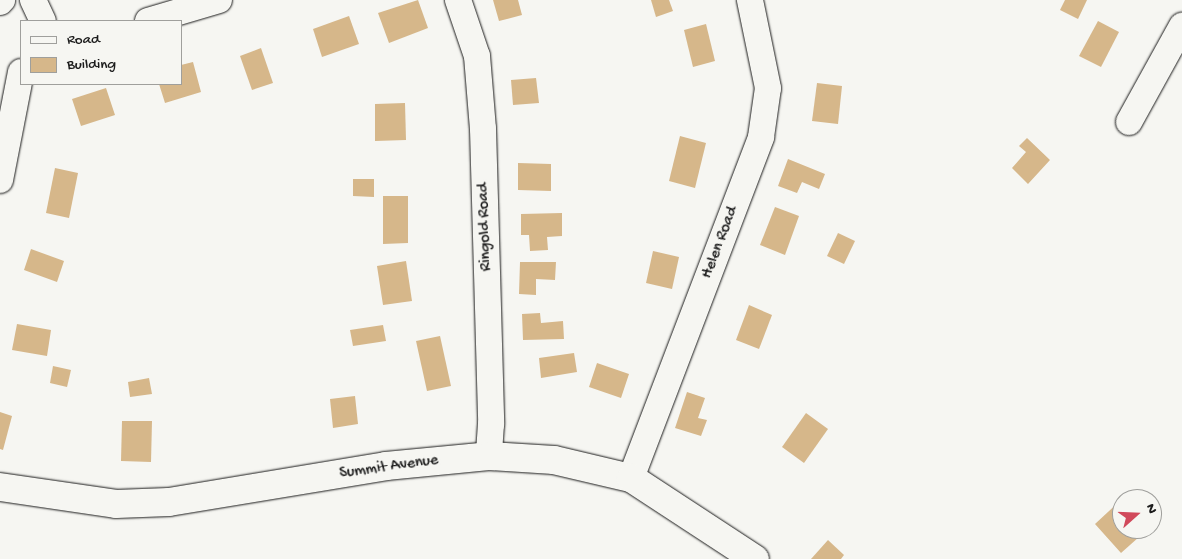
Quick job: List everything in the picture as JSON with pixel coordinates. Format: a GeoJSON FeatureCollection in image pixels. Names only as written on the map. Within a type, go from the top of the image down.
{"type":"FeatureCollection","features":[{"type":"Feature","properties":{"kind":"main road","name":"Summit Avenue"},"geometry":{"type":"LineString","coordinates":[[0,486],[116,504],[170,502],[386,466],[489,456],[554,460],[630,478],[755,559]]}},
{"type":"Feature","properties":{"kind":"street"},"geometry":{"type":"LineString","coordinates":[[33,0],[43,20]]}},
{"type":"Feature","properties":{"kind":"street"},"geometry":{"type":"LineString","coordinates":[[151,20],[219,0]]}},
{"type":"Feature","properties":{"kind":"street","name":"Ringold Road"},"geometry":{"type":"LineString","coordinates":[[458,0],[477,56],[483,129],[491,424],[489,456]]}},
{"type":"Feature","properties":{"kind":"street","name":"Helen Road"},"geometry":{"type":"LineString","coordinates":[[630,478],[761,137],[768,88],[750,0]]}},
{"type":"Feature","properties":{"kind":"street"},"geometry":{"type":"LineString","coordinates":[[1130,122],[1182,26]]}},
{"type":"Feature","properties":{"kind":"street"},"geometry":{"type":"LineString","coordinates":[[0,65],[20,59]]}},
{"type":"Feature","properties":{"kind":"street"},"geometry":{"type":"LineString","coordinates":[[0,180],[20,77]]}},
{"type":"Feature","properties":{"kind":"building"},"geometry":{"type":"Polygon","coordinates":[[[418,0],[428,28],[389,43],[378,13],[418,0]]]}},
{"type":"Feature","properties":{"kind":"building"},"geometry":{"type":"Polygon","coordinates":[[[493,0],[518,0],[522,15],[499,21],[493,0]]]}},
{"type":"Feature","properties":{"kind":"building"},"geometry":{"type":"Polygon","coordinates":[[[651,0],[669,0],[673,11],[656,17],[651,0]]]}},
{"type":"Feature","properties":{"kind":"building"},"geometry":{"type":"Polygon","coordinates":[[[1065,0],[1087,0],[1078,19],[1060,10],[1065,0]]]}},
{"type":"Feature","properties":{"kind":"building"},"geometry":{"type":"Polygon","coordinates":[[[349,16],[359,44],[322,57],[313,29],[349,16]]]}},
{"type":"Feature","properties":{"kind":"building"},"geometry":{"type":"Polygon","coordinates":[[[1098,21],[1119,32],[1101,67],[1079,56],[1098,21]]]}},
{"type":"Feature","properties":{"kind":"building"},"geometry":{"type":"Polygon","coordinates":[[[706,24],[715,61],[693,67],[684,30],[706,24]]]}},
{"type":"Feature","properties":{"kind":"building"},"geometry":{"type":"Polygon","coordinates":[[[261,48],[273,83],[252,90],[240,56],[261,48]]]}},
{"type":"Feature","properties":{"kind":"building"},"geometry":{"type":"Polygon","coordinates":[[[193,62],[201,92],[165,103],[159,85],[182,85],[182,65],[193,62]]]}},
{"type":"Feature","properties":{"kind":"building"},"geometry":{"type":"Polygon","coordinates":[[[536,78],[539,103],[513,105],[511,80],[536,78]]]}},
{"type":"Feature","properties":{"kind":"building"},"geometry":{"type":"Polygon","coordinates":[[[817,83],[842,86],[838,124],[812,121],[817,83]]]}},
{"type":"Feature","properties":{"kind":"building"},"geometry":{"type":"Polygon","coordinates":[[[106,88],[115,115],[81,126],[72,99],[106,88]]]}},
{"type":"Feature","properties":{"kind":"building"},"geometry":{"type":"Polygon","coordinates":[[[405,103],[406,140],[375,141],[375,104],[405,103]]]}},
{"type":"Feature","properties":{"kind":"building"},"geometry":{"type":"Polygon","coordinates":[[[680,136],[706,143],[695,188],[669,181],[680,136]]]}},
{"type":"Feature","properties":{"kind":"building"},"geometry":{"type":"Polygon","coordinates":[[[1027,138],[1050,160],[1028,184],[1012,168],[1026,152],[1019,146],[1027,138]]]}},
{"type":"Feature","properties":{"kind":"building"},"geometry":{"type":"Polygon","coordinates":[[[788,159],[825,174],[819,189],[802,182],[797,193],[778,186],[788,159]]]}},
{"type":"Feature","properties":{"kind":"building"},"geometry":{"type":"Polygon","coordinates":[[[518,163],[551,164],[551,191],[518,190],[518,163]]]}},
{"type":"Feature","properties":{"kind":"building"},"geometry":{"type":"Polygon","coordinates":[[[55,168],[78,173],[69,218],[46,213],[55,168]]]}},
{"type":"Feature","properties":{"kind":"building"},"geometry":{"type":"Polygon","coordinates":[[[353,179],[374,179],[374,197],[353,196],[353,179]]]}},
{"type":"Feature","properties":{"kind":"building"},"geometry":{"type":"Polygon","coordinates":[[[383,196],[408,196],[408,243],[383,244],[383,196]]]}},
{"type":"Feature","properties":{"kind":"building"},"geometry":{"type":"Polygon","coordinates":[[[775,207],[799,216],[785,255],[760,245],[775,207]]]}},
{"type":"Feature","properties":{"kind":"building"},"geometry":{"type":"Polygon","coordinates":[[[562,213],[562,236],[547,237],[548,250],[530,251],[529,235],[521,235],[521,214],[562,213]]]}},
{"type":"Feature","properties":{"kind":"building"},"geometry":{"type":"Polygon","coordinates":[[[838,233],[855,241],[844,264],[827,256],[838,233]]]}},
{"type":"Feature","properties":{"kind":"building"},"geometry":{"type":"Polygon","coordinates":[[[31,249],[64,261],[57,282],[24,270],[31,249]]]}},
{"type":"Feature","properties":{"kind":"building"},"geometry":{"type":"Polygon","coordinates":[[[653,251],[679,257],[672,289],[646,283],[653,251]]]}},
{"type":"Feature","properties":{"kind":"building"},"geometry":{"type":"Polygon","coordinates":[[[406,261],[412,301],[383,305],[377,266],[406,261]]]}},
{"type":"Feature","properties":{"kind":"building"},"geometry":{"type":"Polygon","coordinates":[[[520,262],[556,262],[555,280],[536,279],[536,295],[519,294],[520,262]]]}},
{"type":"Feature","properties":{"kind":"building"},"geometry":{"type":"Polygon","coordinates":[[[749,305],[772,315],[759,349],[736,340],[749,305]]]}},
{"type":"Feature","properties":{"kind":"building"},"geometry":{"type":"Polygon","coordinates":[[[540,313],[541,323],[563,321],[564,339],[523,340],[522,314],[540,313]]]}},
{"type":"Feature","properties":{"kind":"building"},"geometry":{"type":"Polygon","coordinates":[[[17,324],[51,330],[47,356],[12,350],[17,324]]]}},
{"type":"Feature","properties":{"kind":"building"},"geometry":{"type":"Polygon","coordinates":[[[383,325],[386,341],[353,346],[350,330],[383,325]]]}},
{"type":"Feature","properties":{"kind":"building"},"geometry":{"type":"Polygon","coordinates":[[[440,336],[451,386],[427,391],[416,341],[440,336]]]}},
{"type":"Feature","properties":{"kind":"building"},"geometry":{"type":"Polygon","coordinates":[[[574,353],[577,372],[541,378],[539,358],[574,353]]]}},
{"type":"Feature","properties":{"kind":"building"},"geometry":{"type":"Polygon","coordinates":[[[597,363],[629,374],[621,398],[589,387],[597,363]]]}},
{"type":"Feature","properties":{"kind":"building"},"geometry":{"type":"Polygon","coordinates":[[[53,366],[71,370],[67,387],[50,383],[53,366]]]}},
{"type":"Feature","properties":{"kind":"building"},"geometry":{"type":"Polygon","coordinates":[[[149,378],[152,394],[130,397],[128,382],[149,378]]]}},
{"type":"Feature","properties":{"kind":"building"},"geometry":{"type":"Polygon","coordinates":[[[687,392],[705,398],[698,418],[707,420],[701,436],[675,428],[687,392]]]}},
{"type":"Feature","properties":{"kind":"building"},"geometry":{"type":"Polygon","coordinates":[[[355,396],[358,424],[333,428],[330,399],[355,396]]]}},
{"type":"Feature","properties":{"kind":"building"},"geometry":{"type":"Polygon","coordinates":[[[0,412],[12,416],[3,450],[0,449],[0,412]]]}},
{"type":"Feature","properties":{"kind":"building"},"geometry":{"type":"Polygon","coordinates":[[[806,413],[828,429],[804,463],[782,447],[806,413]]]}},
{"type":"Feature","properties":{"kind":"building"},"geometry":{"type":"Polygon","coordinates":[[[122,421],[152,421],[151,462],[121,461],[122,421]]]}},
{"type":"Feature","properties":{"kind":"building"},"geometry":{"type":"Polygon","coordinates":[[[1112,508],[1112,539],[1137,539],[1121,553],[1095,524],[1112,508]]]}},
{"type":"Feature","properties":{"kind":"building"},"geometry":{"type":"Polygon","coordinates":[[[828,540],[844,555],[841,559],[811,559],[828,540]]]}}]}
